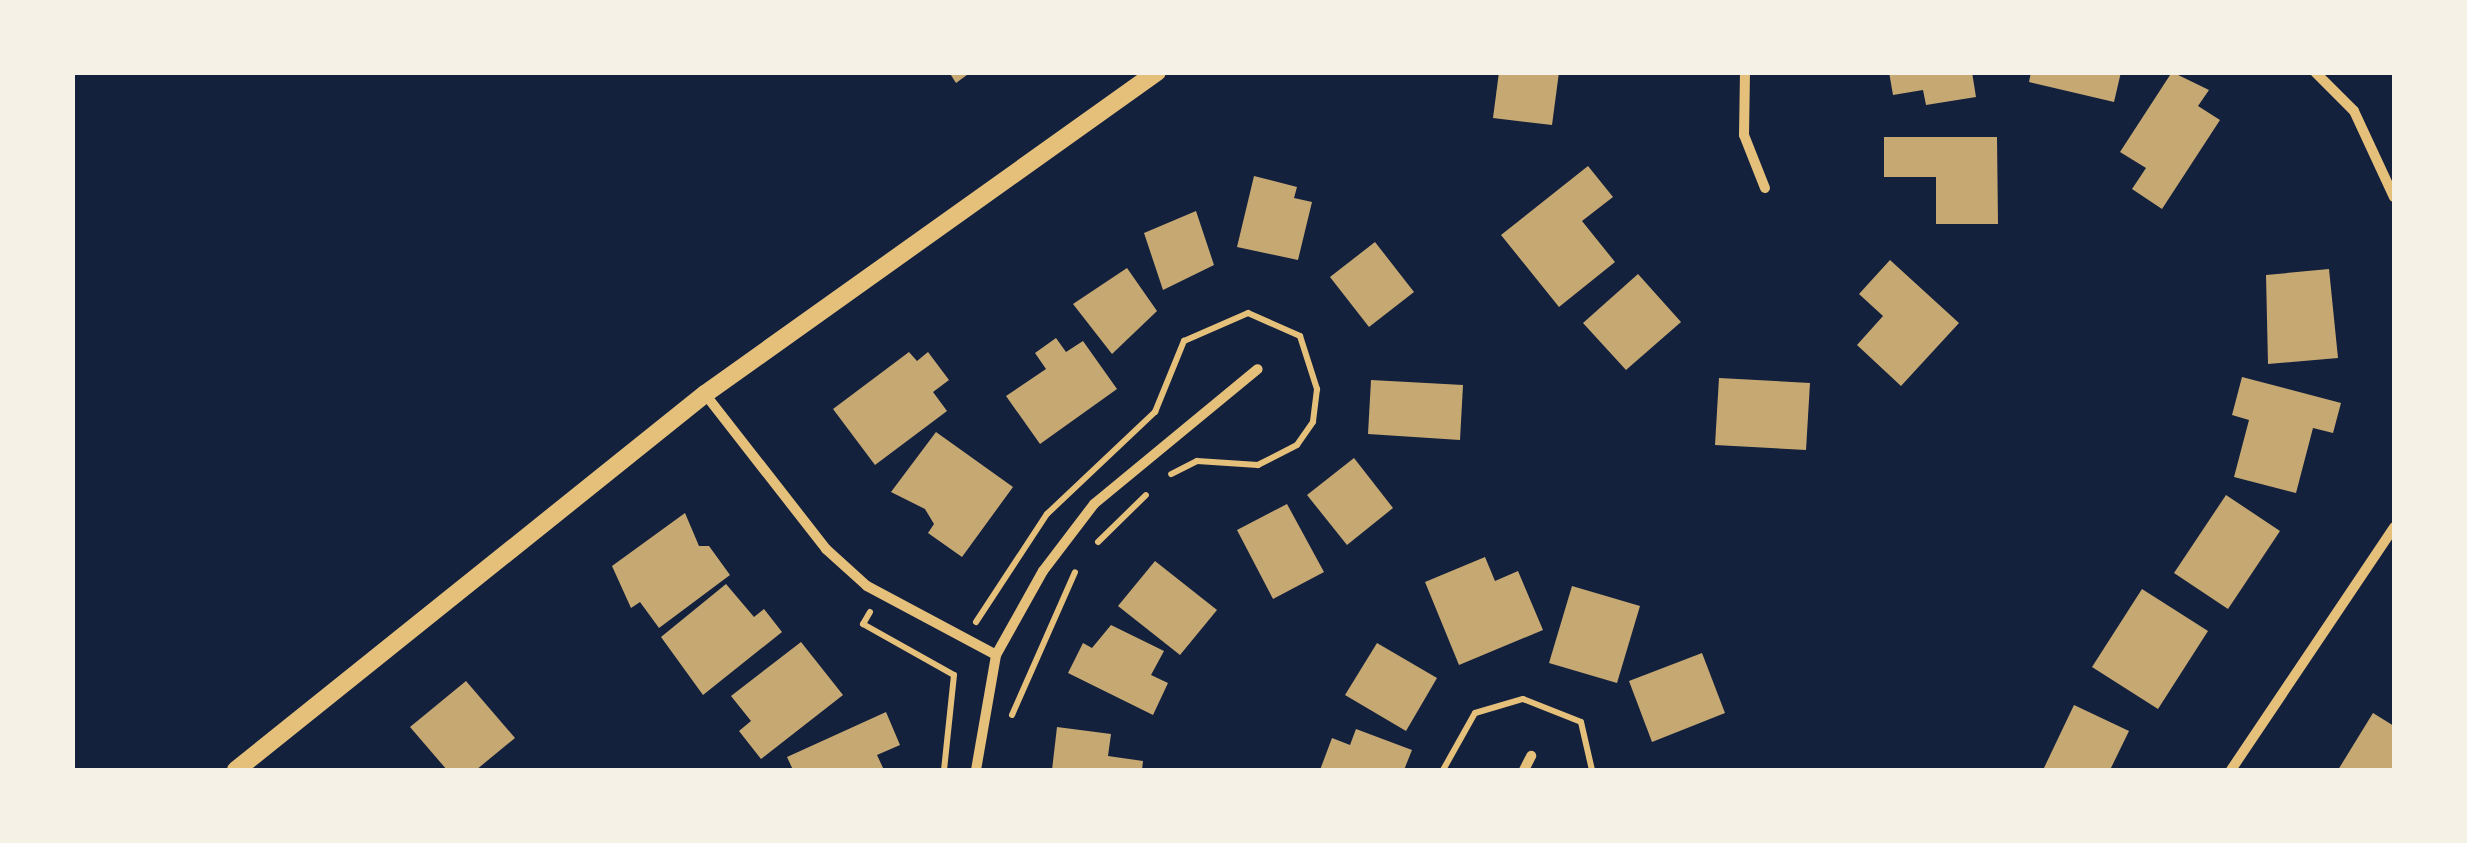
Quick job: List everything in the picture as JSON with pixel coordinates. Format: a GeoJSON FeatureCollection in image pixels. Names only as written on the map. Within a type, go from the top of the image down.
{"type":"FeatureCollection","features":[{"type":"Feature","properties":{"kind":"street"},"geometry":{"type":"LineString","coordinates":[[236,770],[705,394],[1157,72]]}},
{"type":"Feature","properties":{"kind":"street"},"geometry":{"type":"LineString","coordinates":[[1745,72],[1744,134],[1765,188]]}},
{"type":"Feature","properties":{"kind":"street"},"geometry":{"type":"LineString","coordinates":[[2315,72],[2354,111],[2394,197]]}},
{"type":"Feature","properties":{"kind":"street"},"geometry":{"type":"LineString","coordinates":[[976,770],[996,654],[1094,504],[1258,369]]}},
{"type":"Feature","properties":{"kind":"street"},"geometry":{"type":"LineString","coordinates":[[705,394],[826,549],[881,594],[996,654]]}},
{"type":"Feature","properties":{"kind":"street"},"geometry":{"type":"LineString","coordinates":[[2231,770],[2394,527]]}},
{"type":"Feature","properties":{"kind":"street"},"geometry":{"type":"LineString","coordinates":[[1524,770],[1531,756]]}},
{"type":"Feature","properties":{"kind":"path"},"geometry":{"type":"LineString","coordinates":[[881,594],[862,624],[954,675],[944,770]]}},
{"type":"Feature","properties":{"kind":"path"},"geometry":{"type":"LineString","coordinates":[[1443,770],[1475,713],[1522,699],[1581,722],[1592,770]]}},
{"type":"Feature","properties":{"kind":"building"},"geometry":{"type":"Polygon","coordinates":[[[949,72],[971,72],[956,83],[949,72]]]}},
{"type":"Feature","properties":{"kind":"building"},"geometry":{"type":"Polygon","coordinates":[[[1499,72],[1559,72],[1552,125],[1493,118],[1499,72]]]}},
{"type":"Feature","properties":{"kind":"building"},"geometry":{"type":"Polygon","coordinates":[[[1889,72],[1972,72],[1976,97],[1926,105],[1923,90],[1893,95],[1889,72]]]}},
{"type":"Feature","properties":{"kind":"building"},"geometry":{"type":"Polygon","coordinates":[[[2031,72],[2121,72],[2114,102],[2029,82],[2031,72]]]}},
{"type":"Feature","properties":{"kind":"building"},"geometry":{"type":"Polygon","coordinates":[[[2172,72],[2209,90],[2198,106],[2220,120],[2162,209],[2132,189],[2146,168],[2120,152],[2172,72]]]}},
{"type":"Feature","properties":{"kind":"building"},"geometry":{"type":"Polygon","coordinates":[[[1884,137],[1997,137],[1998,224],[1936,224],[1936,177],[1884,177],[1884,137]]]}},
{"type":"Feature","properties":{"kind":"building"},"geometry":{"type":"Polygon","coordinates":[[[1588,166],[1613,197],[1582,221],[1615,262],[1559,307],[1501,235],[1588,166]]]}},
{"type":"Feature","properties":{"kind":"building"},"geometry":{"type":"Polygon","coordinates":[[[1254,176],[1297,187],[1294,198],[1312,202],[1298,260],[1237,247],[1254,176]]]}},
{"type":"Feature","properties":{"kind":"building"},"geometry":{"type":"Polygon","coordinates":[[[1196,211],[1214,265],[1163,290],[1144,233],[1196,211]]]}},
{"type":"Feature","properties":{"kind":"building"},"geometry":{"type":"Polygon","coordinates":[[[1375,242],[1414,292],[1369,327],[1330,277],[1375,242]]]}},
{"type":"Feature","properties":{"kind":"building"},"geometry":{"type":"Polygon","coordinates":[[[1890,260],[1959,323],[1901,386],[1857,345],[1883,316],[1859,294],[1890,260]]]}},
{"type":"Feature","properties":{"kind":"building"},"geometry":{"type":"Polygon","coordinates":[[[1127,268],[1157,311],[1112,354],[1073,304],[1127,268]]]}},
{"type":"Feature","properties":{"kind":"building"},"geometry":{"type":"Polygon","coordinates":[[[2329,269],[2338,358],[2268,364],[2266,275],[2329,269]]]}},
{"type":"Feature","properties":{"kind":"building"},"geometry":{"type":"Polygon","coordinates":[[[1638,274],[1681,322],[1626,370],[1583,323],[1638,274]]]}},
{"type":"Feature","properties":{"kind":"building"},"geometry":{"type":"Polygon","coordinates":[[[1056,338],[1066,352],[1083,341],[1117,389],[1040,444],[1006,396],[1046,369],[1035,353],[1056,338]]]}},
{"type":"Feature","properties":{"kind":"building"},"geometry":{"type":"Polygon","coordinates":[[[909,352],[917,361],[928,352],[949,380],[933,392],[947,411],[875,465],[833,409],[909,352]]]}},
{"type":"Feature","properties":{"kind":"building"},"geometry":{"type":"Polygon","coordinates":[[[2242,377],[2341,403],[2333,433],[2313,428],[2296,493],[2234,477],[2249,420],[2232,415],[2242,377]]]}},
{"type":"Feature","properties":{"kind":"building"},"geometry":{"type":"Polygon","coordinates":[[[1719,378],[1810,383],[1806,450],[1715,445],[1719,378]]]}},
{"type":"Feature","properties":{"kind":"building"},"geometry":{"type":"Polygon","coordinates":[[[1371,380],[1463,385],[1460,440],[1368,434],[1371,380]]]}},
{"type":"Feature","properties":{"kind":"building"},"geometry":{"type":"Polygon","coordinates":[[[936,432],[1013,487],[962,557],[928,533],[934,524],[925,509],[891,492],[936,432]]]}},
{"type":"Feature","properties":{"kind":"building"},"geometry":{"type":"Polygon","coordinates":[[[1354,458],[1393,508],[1347,545],[1307,495],[1354,458]]]}},
{"type":"Feature","properties":{"kind":"building"},"geometry":{"type":"Polygon","coordinates":[[[2226,495],[2280,531],[2228,609],[2174,573],[2226,495]]]}},
{"type":"Feature","properties":{"kind":"building"},"geometry":{"type":"Polygon","coordinates":[[[1287,504],[1324,572],[1273,599],[1237,530],[1287,504]]]}},
{"type":"Feature","properties":{"kind":"building"},"geometry":{"type":"Polygon","coordinates":[[[685,513],[699,546],[709,546],[730,575],[659,628],[640,602],[631,608],[612,566],[685,513]]]}},
{"type":"Feature","properties":{"kind":"building"},"geometry":{"type":"Polygon","coordinates":[[[1485,557],[1495,581],[1518,571],[1543,630],[1459,665],[1425,582],[1485,557]]]}},
{"type":"Feature","properties":{"kind":"building"},"geometry":{"type":"Polygon","coordinates":[[[1155,561],[1217,610],[1180,655],[1118,606],[1155,561]]]}},
{"type":"Feature","properties":{"kind":"building"},"geometry":{"type":"Polygon","coordinates":[[[726,584],[754,617],[764,609],[782,632],[703,695],[661,637],[726,584]]]}},
{"type":"Feature","properties":{"kind":"building"},"geometry":{"type":"Polygon","coordinates":[[[1572,586],[1640,606],[1617,683],[1549,663],[1572,586]]]}},
{"type":"Feature","properties":{"kind":"building"},"geometry":{"type":"Polygon","coordinates":[[[2142,589],[2208,631],[2158,709],[2092,667],[2142,589]]]}},
{"type":"Feature","properties":{"kind":"building"},"geometry":{"type":"Polygon","coordinates":[[[1111,625],[1164,651],[1151,675],[1168,683],[1153,715],[1068,673],[1083,643],[1092,648],[1111,625]]]}},
{"type":"Feature","properties":{"kind":"building"},"geometry":{"type":"Polygon","coordinates":[[[801,642],[843,695],[761,759],[739,731],[751,721],[731,696],[801,642]]]}},
{"type":"Feature","properties":{"kind":"building"},"geometry":{"type":"Polygon","coordinates":[[[1377,643],[1437,678],[1406,731],[1345,695],[1377,643]]]}},
{"type":"Feature","properties":{"kind":"building"},"geometry":{"type":"Polygon","coordinates":[[[1702,653],[1725,713],[1652,742],[1629,681],[1702,653]]]}},
{"type":"Feature","properties":{"kind":"building"},"geometry":{"type":"Polygon","coordinates":[[[466,681],[515,738],[476,770],[447,770],[410,727],[466,681]]]}},
{"type":"Feature","properties":{"kind":"building"},"geometry":{"type":"Polygon","coordinates":[[[2074,705],[2129,731],[2110,770],[2043,770],[2074,705]]]}},
{"type":"Feature","properties":{"kind":"building"},"geometry":{"type":"Polygon","coordinates":[[[886,712],[900,745],[877,755],[884,770],[793,770],[787,757],[886,712]]]}},
{"type":"Feature","properties":{"kind":"building"},"geometry":{"type":"Polygon","coordinates":[[[2373,713],[2394,726],[2394,770],[2338,770],[2373,713]]]}},
{"type":"Feature","properties":{"kind":"building"},"geometry":{"type":"Polygon","coordinates":[[[1057,727],[1111,734],[1108,756],[1143,761],[1142,770],[1052,770],[1057,727]]]}},
{"type":"Feature","properties":{"kind":"building"},"geometry":{"type":"Polygon","coordinates":[[[1356,729],[1412,750],[1404,770],[1320,770],[1332,738],[1350,745],[1356,729]]]}}]}
